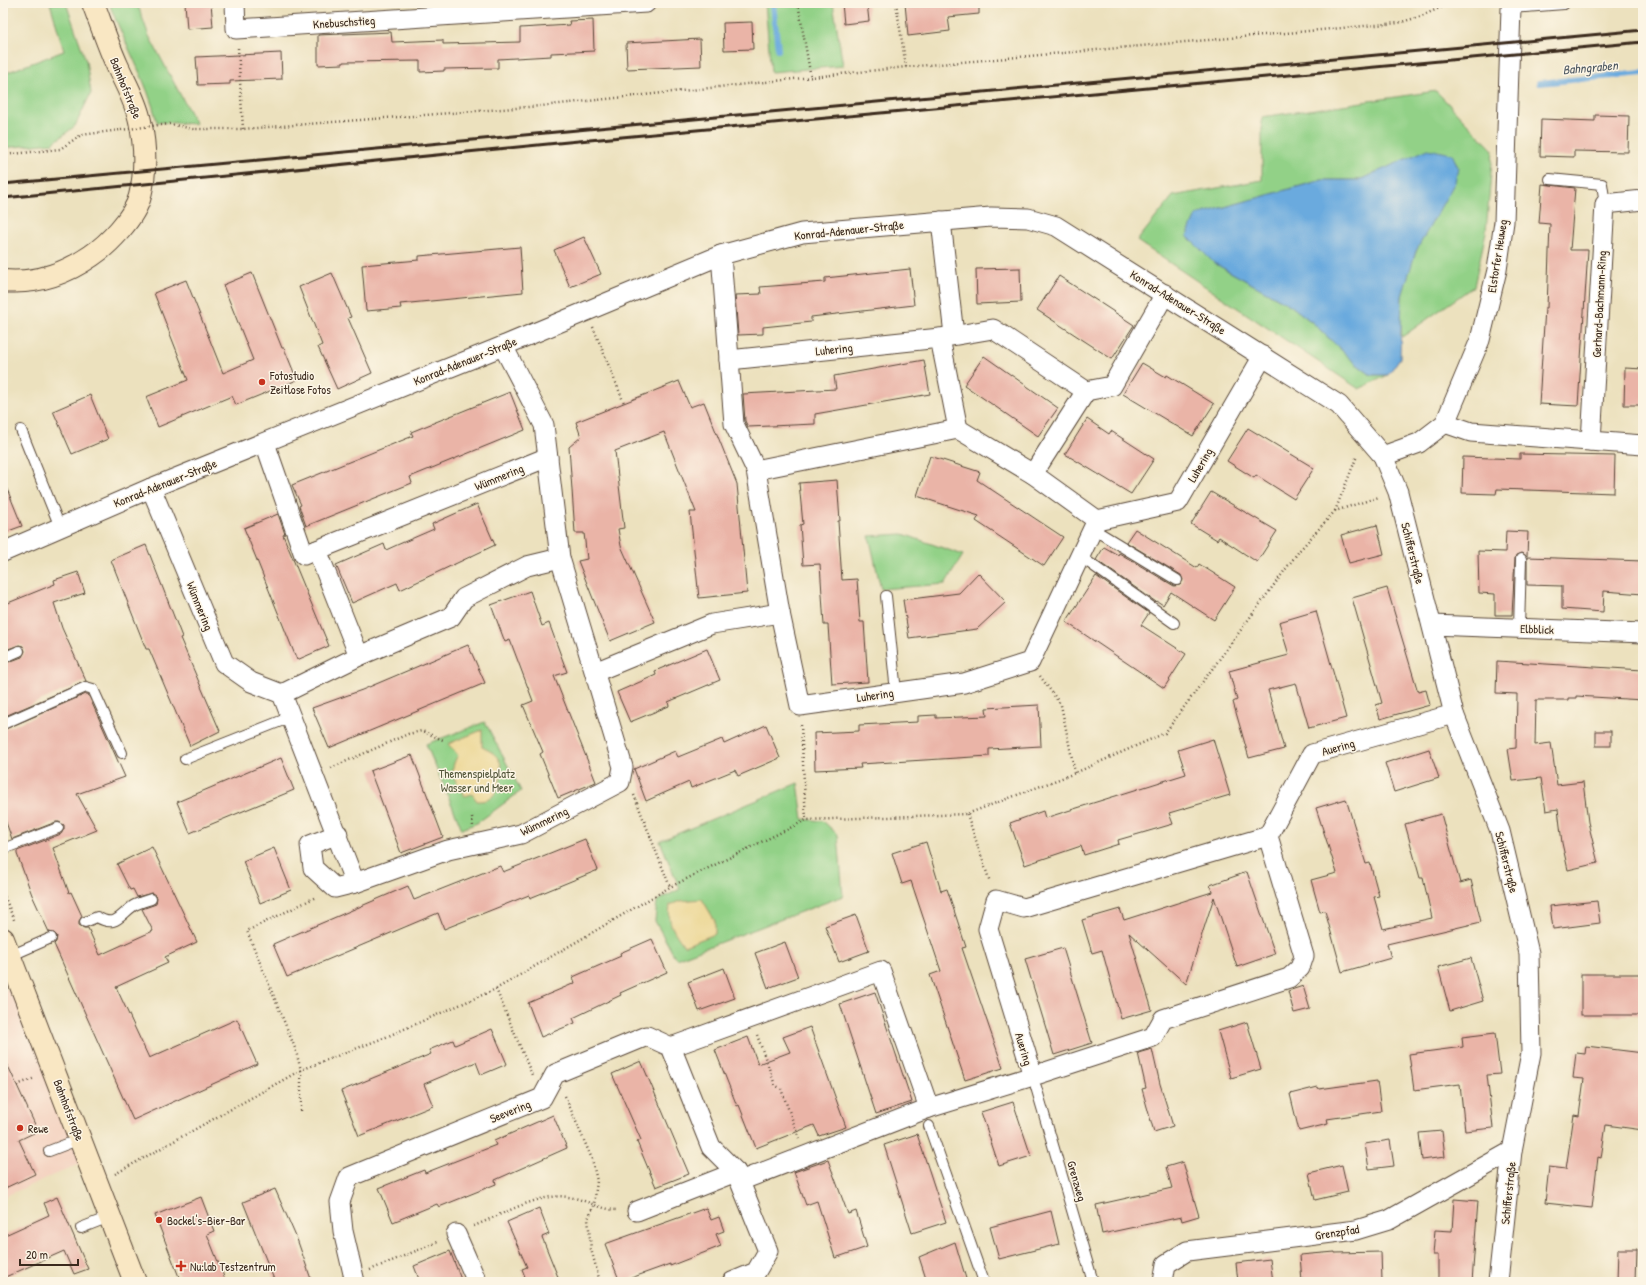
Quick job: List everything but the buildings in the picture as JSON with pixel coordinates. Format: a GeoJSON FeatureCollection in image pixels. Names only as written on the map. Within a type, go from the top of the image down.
{"type":"FeatureCollection","features":[{"type":"Feature","properties":{"kind":"street","name":"Bahnhofstraße"},"geometry":{"type":"LineString","coordinates":[[3,281],[33,280],[57,275],[74,268],[98,252],[118,232],[140,198],[143,176],[143,156],[140,120],[93,3]]}},
{"type":"Feature","properties":{"kind":"street"},"geometry":{"type":"LineString","coordinates":[[236,3],[236,29]]}},
{"type":"Feature","properties":{"kind":"street","name":"Knebuschstieg"},"geometry":{"type":"LineString","coordinates":[[236,29],[646,3]]}},
{"type":"Feature","properties":{"kind":"street","name":"Elstorfer Heuweg"},"geometry":{"type":"LineString","coordinates":[[1383,456],[1419,443],[1445,423],[1480,340],[1497,270],[1504,222],[1511,8]]}},
{"type":"Feature","properties":{"kind":"street"},"geometry":{"type":"LineString","coordinates":[[1605,204],[1643,200]]}},
{"type":"Feature","properties":{"kind":"street","name":"Gerhard-Bachmann-Ring"},"geometry":{"type":"LineString","coordinates":[[1591,441],[1605,204]]}},
{"type":"Feature","properties":{"kind":"street","name":"Konrad-Adenauer-Straße"},"geometry":{"type":"LineString","coordinates":[[3,552],[151,488],[503,346],[721,255],[802,232],[941,221],[1011,217],[1041,221],[1077,238],[1339,405],[1383,456]]}},
{"type":"Feature","properties":{"kind":"street"},"geometry":{"type":"LineString","coordinates":[[941,221],[947,336],[958,429]]}},
{"type":"Feature","properties":{"kind":"street"},"geometry":{"type":"LineString","coordinates":[[721,255],[734,424],[756,470],[780,613],[800,706]]}},
{"type":"Feature","properties":{"kind":"street"},"geometry":{"type":"LineString","coordinates":[[1033,474],[1086,391],[1112,386],[1165,294]]}},
{"type":"Feature","properties":{"kind":"street","name":"Luhering"},"geometry":{"type":"LineString","coordinates":[[729,360],[947,336],[993,329],[1086,391]]}},
{"type":"Feature","properties":{"kind":"street"},"geometry":{"type":"LineString","coordinates":[[503,346],[544,425],[560,558],[596,672],[623,767]]}},
{"type":"Feature","properties":{"kind":"street","name":"Luhering"},"geometry":{"type":"LineString","coordinates":[[1095,525],[1178,502],[1263,356]]}},
{"type":"Feature","properties":{"kind":"street"},"geometry":{"type":"LineString","coordinates":[[1445,423],[1471,432],[1643,445]]}},
{"type":"Feature","properties":{"kind":"street"},"geometry":{"type":"LineString","coordinates":[[756,470],[958,429],[1033,474],[1095,525],[1030,662]]}},
{"type":"Feature","properties":{"kind":"street","name":"Wümmering"},"geometry":{"type":"LineString","coordinates":[[265,443],[304,555],[548,457]]}},
{"type":"Feature","properties":{"kind":"street","name":"Schifferstraße"},"geometry":{"type":"LineString","coordinates":[[1383,456],[1398,492],[1454,714],[1500,831],[1529,953],[1532,1053],[1512,1151],[1498,1282]]}},
{"type":"Feature","properties":{"kind":"street","name":"Wümmering"},"geometry":{"type":"LineString","coordinates":[[151,488],[224,663],[252,682],[282,694]]}},
{"type":"Feature","properties":{"kind":"street"},"geometry":{"type":"LineString","coordinates":[[317,550],[359,656]]}},
{"type":"Feature","properties":{"kind":"street"},"geometry":{"type":"LineString","coordinates":[[355,883],[338,834],[282,694],[359,656],[451,617],[464,598],[527,566],[560,558]]}},
{"type":"Feature","properties":{"kind":"street"},"geometry":{"type":"LineString","coordinates":[[596,672],[712,624],[780,613]]}},
{"type":"Feature","properties":{"kind":"street","name":"Elbblick"},"geometry":{"type":"LineString","coordinates":[[1432,625],[1643,633]]}},
{"type":"Feature","properties":{"kind":"street","name":"Luhering"},"geometry":{"type":"LineString","coordinates":[[800,706],[964,683],[1030,662]]}},
{"type":"Feature","properties":{"kind":"street","name":"Auering"},"geometry":{"type":"LineString","coordinates":[[996,900],[988,929],[1034,1082],[1153,1038],[1163,1018],[1289,978],[1300,968],[1304,956],[1268,836],[1312,754],[1454,714]]}},
{"type":"Feature","properties":{"kind":"street","name":"Wümmering"},"geometry":{"type":"LineString","coordinates":[[335,888],[355,883],[448,850],[521,834],[620,782],[623,767]]}},
{"type":"Feature","properties":{"kind":"street"},"geometry":{"type":"LineString","coordinates":[[335,888],[313,868],[310,845],[338,834]]}},
{"type":"Feature","properties":{"kind":"street"},"geometry":{"type":"LineString","coordinates":[[996,900],[1024,908],[1268,836]]}},
{"type":"Feature","properties":{"kind":"street","name":"Bahnhofstraße"},"geometry":{"type":"LineString","coordinates":[[6,948],[135,1282]]}},
{"type":"Feature","properties":{"kind":"street"},"geometry":{"type":"LineString","coordinates":[[671,1048],[881,971],[929,1117]]}},
{"type":"Feature","properties":{"kind":"street"},"geometry":{"type":"LineString","coordinates":[[555,1074],[647,1036],[671,1048],[711,1147],[738,1177],[768,1251],[756,1272],[732,1282]]}},
{"type":"Feature","properties":{"kind":"street","name":"Seevering"},"geometry":{"type":"LineString","coordinates":[[355,1282],[343,1230],[340,1202],[349,1177],[542,1098],[555,1074]]}},
{"type":"Feature","properties":{"kind":"street"},"geometry":{"type":"LineString","coordinates":[[637,1211],[805,1155],[843,1140],[929,1117],[1034,1082]]}},
{"type":"Feature","properties":{"kind":"street","name":"Grenzpfad"},"geometry":{"type":"LineString","coordinates":[[1163,1282],[1166,1264],[1187,1251],[1356,1230],[1388,1220],[1512,1151]]}},
{"type":"Feature","properties":{"kind":"street"},"geometry":{"type":"LineString","coordinates":[[456,1234],[477,1282]]}},
{"type":"Feature","properties":{"kind":"lane"},"geometry":{"type":"LineString","coordinates":[[1511,8],[1564,4]]}},
{"type":"Feature","properties":{"kind":"lane"},"geometry":{"type":"LineString","coordinates":[[1550,179],[1602,184],[1605,204]]}},
{"type":"Feature","properties":{"kind":"lane"},"geometry":{"type":"LineString","coordinates":[[20,430],[60,527]]}},
{"type":"Feature","properties":{"kind":"lane"},"geometry":{"type":"LineString","coordinates":[[1095,525],[1177,580]]}},
{"type":"Feature","properties":{"kind":"lane"},"geometry":{"type":"LineString","coordinates":[[1081,557],[1174,623]]}},
{"type":"Feature","properties":{"kind":"lane"},"geometry":{"type":"LineString","coordinates":[[1519,628],[1521,559]]}},
{"type":"Feature","properties":{"kind":"lane"},"geometry":{"type":"LineString","coordinates":[[886,596],[896,692]]}},
{"type":"Feature","properties":{"kind":"lane"},"geometry":{"type":"LineString","coordinates":[[3,658],[19,651]]}},
{"type":"Feature","properties":{"kind":"lane"},"geometry":{"type":"LineString","coordinates":[[3,724],[86,687],[93,689],[122,753]]}},
{"type":"Feature","properties":{"kind":"lane"},"geometry":{"type":"LineString","coordinates":[[185,759],[291,717]]}},
{"type":"Feature","properties":{"kind":"lane"},"geometry":{"type":"LineString","coordinates":[[3,849],[58,828]]}},
{"type":"Feature","properties":{"kind":"lane"},"geometry":{"type":"LineString","coordinates":[[85,922],[97,917],[104,921],[117,920],[132,907],[151,899]]}},
{"type":"Feature","properties":{"kind":"lane"},"geometry":{"type":"LineString","coordinates":[[6,948],[51,938]]}},
{"type":"Feature","properties":{"kind":"lane","name":"Grenzweg"},"geometry":{"type":"LineString","coordinates":[[1034,1082],[1093,1282]]}},
{"type":"Feature","properties":{"kind":"lane"},"geometry":{"type":"LineString","coordinates":[[929,1117],[984,1282]]}},
{"type":"Feature","properties":{"kind":"lane"},"geometry":{"type":"LineString","coordinates":[[50,1151],[80,1139]]}},
{"type":"Feature","properties":{"kind":"lane"},"geometry":{"type":"LineString","coordinates":[[81,1228],[109,1217]]}},
{"type":"Feature","properties":{"kind":"path"},"geometry":{"type":"LineString","coordinates":[[798,3],[810,78]]}},
{"type":"Feature","properties":{"kind":"path"},"geometry":{"type":"LineString","coordinates":[[896,3],[906,67]]}},
{"type":"Feature","properties":{"kind":"path"},"geometry":{"type":"LineString","coordinates":[[3,155],[60,149],[81,135],[158,125],[170,124],[193,129],[243,129],[533,106],[906,67],[1398,23],[1419,17],[1451,3]]}},
{"type":"Feature","properties":{"kind":"path"},"geometry":{"type":"LineString","coordinates":[[1564,4],[1643,3]]}},
{"type":"Feature","properties":{"kind":"path"},"geometry":{"type":"LineString","coordinates":[[236,29],[243,129]]}},
{"type":"Feature","properties":{"kind":"path"},"geometry":{"type":"LineString","coordinates":[[593,326],[624,403]]}},
{"type":"Feature","properties":{"kind":"path"},"geometry":{"type":"LineString","coordinates":[[112,1176],[301,1070],[386,1038],[496,989],[670,888],[806,820],[967,814],[1075,774],[1165,733],[1299,551],[1335,511],[1358,452]]}},
{"type":"Feature","properties":{"kind":"path"},"geometry":{"type":"LineString","coordinates":[[1335,511],[1398,492]]}},
{"type":"Feature","properties":{"kind":"path"},"geometry":{"type":"LineString","coordinates":[[1030,662],[1061,705],[1075,774]]}},
{"type":"Feature","properties":{"kind":"path"},"geometry":{"type":"LineString","coordinates":[[800,706],[806,820]]}},
{"type":"Feature","properties":{"kind":"path"},"geometry":{"type":"LineString","coordinates":[[314,775],[408,734],[422,731],[444,740]]}},
{"type":"Feature","properties":{"kind":"path"},"geometry":{"type":"LineString","coordinates":[[623,767],[670,888]]}},
{"type":"Feature","properties":{"kind":"path"},"geometry":{"type":"LineString","coordinates":[[967,814],[996,900]]}},
{"type":"Feature","properties":{"kind":"path"},"geometry":{"type":"LineString","coordinates":[[300,1111],[301,1070],[295,1048],[247,932],[335,888]]}},
{"type":"Feature","properties":{"kind":"path"},"geometry":{"type":"LineString","coordinates":[[496,989],[542,1098]]}},
{"type":"Feature","properties":{"kind":"path"},"geometry":{"type":"LineString","coordinates":[[751,1018],[775,1085],[781,1089],[805,1155]]}},
{"type":"Feature","properties":{"kind":"path"},"geometry":{"type":"LineString","coordinates":[[555,1074],[592,1159],[597,1181],[594,1204],[588,1219],[591,1250],[600,1282]]}},
{"type":"Feature","properties":{"kind":"path"},"geometry":{"type":"LineString","coordinates":[[542,1198],[566,1196],[594,1204],[606,1210],[637,1211]]}},
{"type":"Feature","properties":{"kind":"shaded area"},"geometry":{"type":"Polygon","coordinates":[[[21,983],[88,1160],[3,1197],[3,991],[21,983]]]}},
{"type":"Feature","properties":{"kind":"green space"},"geometry":{"type":"Polygon","coordinates":[[[50,3],[66,3],[86,61],[91,93],[75,126],[53,143],[3,148],[3,74],[64,51],[50,3]]]}},
{"type":"Feature","properties":{"kind":"green space"},"geometry":{"type":"Polygon","coordinates":[[[109,3],[137,3],[149,36],[196,124],[157,122],[153,106],[141,76],[109,3]]]}},
{"type":"Feature","properties":{"kind":"green space"},"geometry":{"type":"Polygon","coordinates":[[[765,3],[833,3],[843,66],[771,72],[765,3]]]}},
{"type":"Feature","properties":{"kind":"green space"},"geometry":{"type":"Polygon","coordinates":[[[1436,91],[1493,150],[1486,232],[1474,286],[1402,337],[1401,302],[1410,266],[1430,223],[1455,182],[1375,174],[1359,180],[1322,180],[1196,215],[1214,263],[1290,305],[1313,323],[1355,363],[1371,375],[1388,375],[1359,389],[1137,241],[1173,196],[1262,180],[1262,117],[1436,91]]]}},
{"type":"Feature","properties":{"kind":"green space"},"geometry":{"type":"Polygon","coordinates":[[[903,534],[963,555],[945,584],[881,589],[869,536],[903,534]]]}},
{"type":"Feature","properties":{"kind":"green space","name":"Themenspielplatz Wasser und Meer"},"geometry":{"type":"Polygon","coordinates":[[[485,722],[521,791],[477,823],[462,829],[426,744],[485,722]]]}},
{"type":"Feature","properties":{"kind":"green space"},"geometry":{"type":"Polygon","coordinates":[[[798,783],[803,819],[823,821],[838,835],[843,896],[676,959],[655,921],[657,901],[680,889],[660,841],[798,783]]]}},
{"type":"Feature","properties":{"kind":"sand"},"geometry":{"type":"Polygon","coordinates":[[[482,730],[482,747],[496,755],[501,764],[501,775],[498,787],[493,796],[486,800],[477,801],[472,794],[465,796],[456,781],[453,774],[453,767],[458,755],[448,744],[482,730]]]}},
{"type":"Feature","properties":{"kind":"sand"},"geometry":{"type":"Polygon","coordinates":[[[702,899],[715,921],[715,934],[684,946],[670,922],[670,905],[680,901],[702,899]]]}},
{"type":"Feature","properties":{"kind":"water"},"geometry":{"type":"Polygon","coordinates":[[[1428,149],[1452,154],[1458,167],[1455,182],[1416,251],[1402,296],[1400,358],[1388,375],[1371,375],[1355,363],[1313,323],[1290,305],[1214,263],[1187,236],[1196,215],[1322,180],[1359,180],[1428,149]]]}},
{"type":"Feature","properties":{"kind":"waterway"},"geometry":{"type":"LineString","coordinates":[[773,3],[778,50]]}},
{"type":"Feature","properties":{"kind":"waterway","name":"Bahngraben"},"geometry":{"type":"LineString","coordinates":[[1539,83],[1643,73]]}},
{"type":"Feature","properties":{"kind":"railway"},"geometry":{"type":"LineString","coordinates":[[3,184],[1643,30]]}},
{"type":"Feature","properties":{"kind":"railway"},"geometry":{"type":"LineString","coordinates":[[3,198],[568,142],[1643,42]]}},
{"type":"Feature","properties":{"kind":"place","name":"Fotostudio Zeitlose Fotos"},"geometry":{"type":"Point","coordinates":[262,382]}},
{"type":"Feature","properties":{"kind":"place","name":"Rewe"},"geometry":{"type":"Point","coordinates":[20,1128]}},
{"type":"Feature","properties":{"kind":"place","name":"Bockel's-Bier-Bar"},"geometry":{"type":"Point","coordinates":[159,1220]}},
{"type":"Feature","properties":{"kind":"place","name":"Nu:lab Testzentrum"},"geometry":{"type":"Point","coordinates":[181,1266]}}]}
